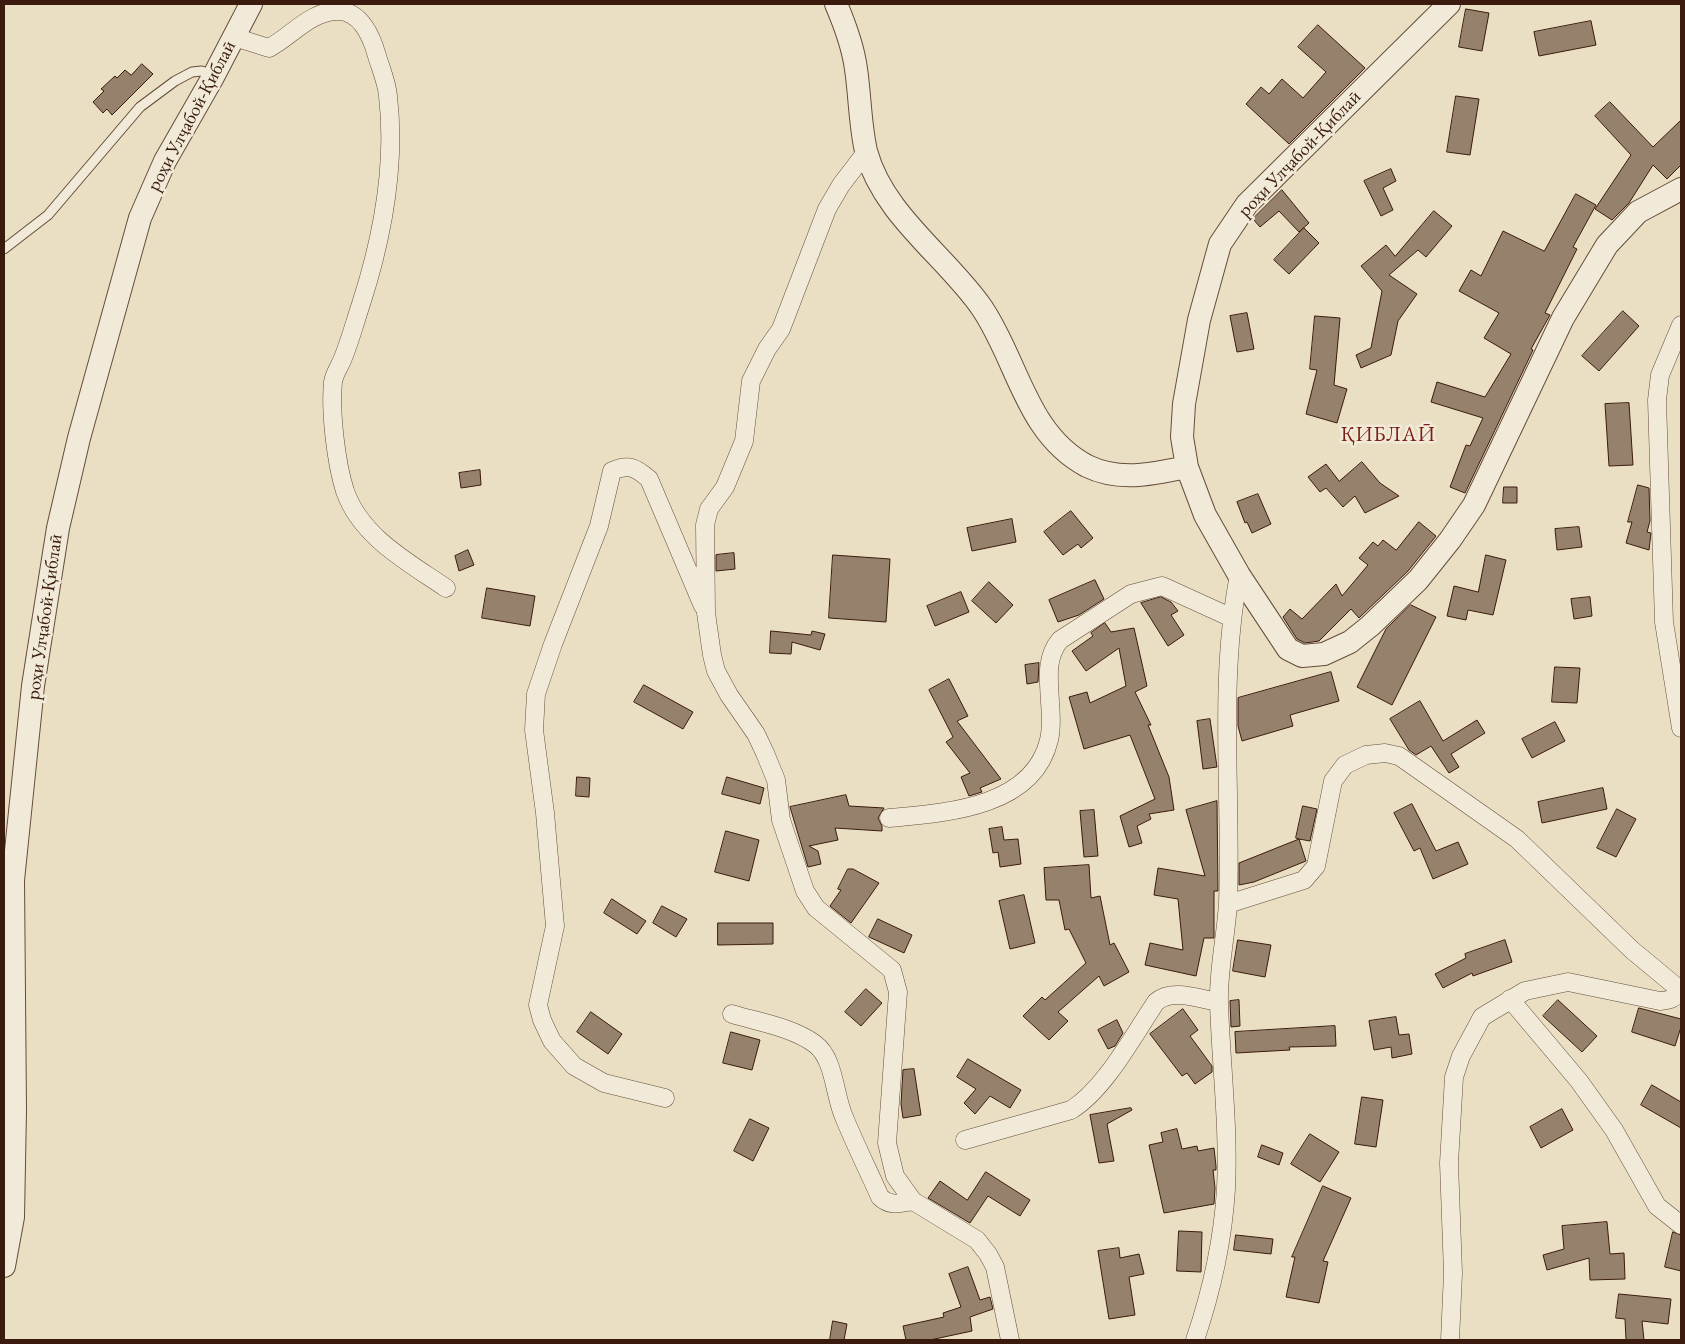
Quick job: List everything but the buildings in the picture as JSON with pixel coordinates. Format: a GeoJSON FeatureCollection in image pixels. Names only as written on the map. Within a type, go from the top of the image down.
{"type":"FeatureCollection","features":[{"type":"Feature","properties":{"kind":"street","name":"роҳи Улҷабой-Қиблаӣ"},"geometry":{"type":"LineString","coordinates":[[4,1266],[13,1207],[15,1110],[14,880],[33,686],[58,528],[79,438],[140,218],[165,160],[214,77],[251,4]]}},
{"type":"Feature","properties":{"kind":"street"},"geometry":{"type":"LineString","coordinates":[[836,4],[846,27],[856,67],[866,152],[878,178],[914,233],[983,309],[1038,421],[1061,448],[1087,466],[1114,476],[1149,475],[1187,467]]}},
{"type":"Feature","properties":{"kind":"street","name":"роҳи Улҷабой-Қиблаӣ"},"geometry":{"type":"LineString","coordinates":[[1449,4],[1247,204],[1220,244],[1199,320],[1184,404],[1182,437],[1187,467],[1205,515],[1239,575],[1288,649],[1302,656],[1324,654],[1350,642],[1370,626],[1418,580],[1450,540],[1474,505],[1563,318],[1607,245],[1638,212],[1681,189]]}},
{"type":"Feature","properties":{"kind":"street"},"geometry":{"type":"LineString","coordinates":[[234,37],[269,48],[298,26],[324,13],[340,11],[363,24],[373,44],[388,94],[392,154],[380,229],[363,296],[344,357],[333,380],[332,406],[336,445],[345,490],[357,517],[392,552],[446,588]]}},
{"type":"Feature","properties":{"kind":"street"},"geometry":{"type":"LineString","coordinates":[[866,152],[841,185],[827,209],[781,329],[767,349],[752,381],[744,441],[725,487],[708,509],[705,525],[706,613],[716,671],[729,695],[756,734],[776,780],[782,820],[805,891],[816,908],[892,970],[898,992],[887,1143],[895,1176],[913,1201],[977,1240],[988,1254],[995,1267],[1010,1340]]}},
{"type":"Feature","properties":{"kind":"street"},"geometry":{"type":"LineString","coordinates":[[1681,325],[1660,375],[1657,400],[1664,622],[1681,728]]}},
{"type":"Feature","properties":{"kind":"street"},"geometry":{"type":"LineString","coordinates":[[665,1098],[604,1083],[574,1066],[552,1041],[542,1020],[538,1005],[555,926],[546,813],[534,730],[536,694],[553,644],[599,526],[612,471],[626,465],[637,468],[649,479],[706,613]]}},
{"type":"Feature","properties":{"kind":"street"},"geometry":{"type":"LineString","coordinates":[[1195,1340],[1205,1310],[1218,1245],[1226,1189],[1219,1002],[1228,904],[1226,805],[1230,617],[1239,575]]}},
{"type":"Feature","properties":{"kind":"street"},"geometry":{"type":"LineString","coordinates":[[889,818],[952,813],[983,804],[1018,786],[1034,771],[1049,739],[1049,661],[1053,648],[1060,640],[1131,594],[1162,586],[1230,617]]}},
{"type":"Feature","properties":{"kind":"street"},"geometry":{"type":"LineString","coordinates":[[1228,904],[1304,880],[1316,866],[1333,781],[1345,765],[1366,755],[1385,753],[1399,756],[1517,839],[1632,950],[1680,981],[1677,995],[1670,1000],[1660,1001],[1568,982],[1525,991],[1482,1018],[1461,1056],[1454,1077],[1449,1163],[1453,1273],[1450,1340]]}},
{"type":"Feature","properties":{"kind":"street"},"geometry":{"type":"LineString","coordinates":[[965,1140],[1071,1110],[1081,1104],[1095,1091],[1156,1002],[1163,996],[1173,994],[1219,1002]]}},
{"type":"Feature","properties":{"kind":"street"},"geometry":{"type":"LineString","coordinates":[[1510,999],[1579,1081],[1614,1130],[1657,1206],[1681,1225]]}},
{"type":"Feature","properties":{"kind":"street"},"geometry":{"type":"LineString","coordinates":[[732,1014],[791,1032],[813,1043],[822,1050],[830,1069],[843,1115],[880,1197],[886,1203],[894,1204],[913,1201]]}},
{"type":"Feature","properties":{"kind":"lane"},"geometry":{"type":"LineString","coordinates":[[4,249],[48,215],[140,107],[175,81],[192,72],[202,71],[214,77]]}},
{"type":"Feature","properties":{"kind":"district","name":"ҚИБЛАӢ"},"geometry":{"type":"Point","coordinates":[1388,435]}}]}
